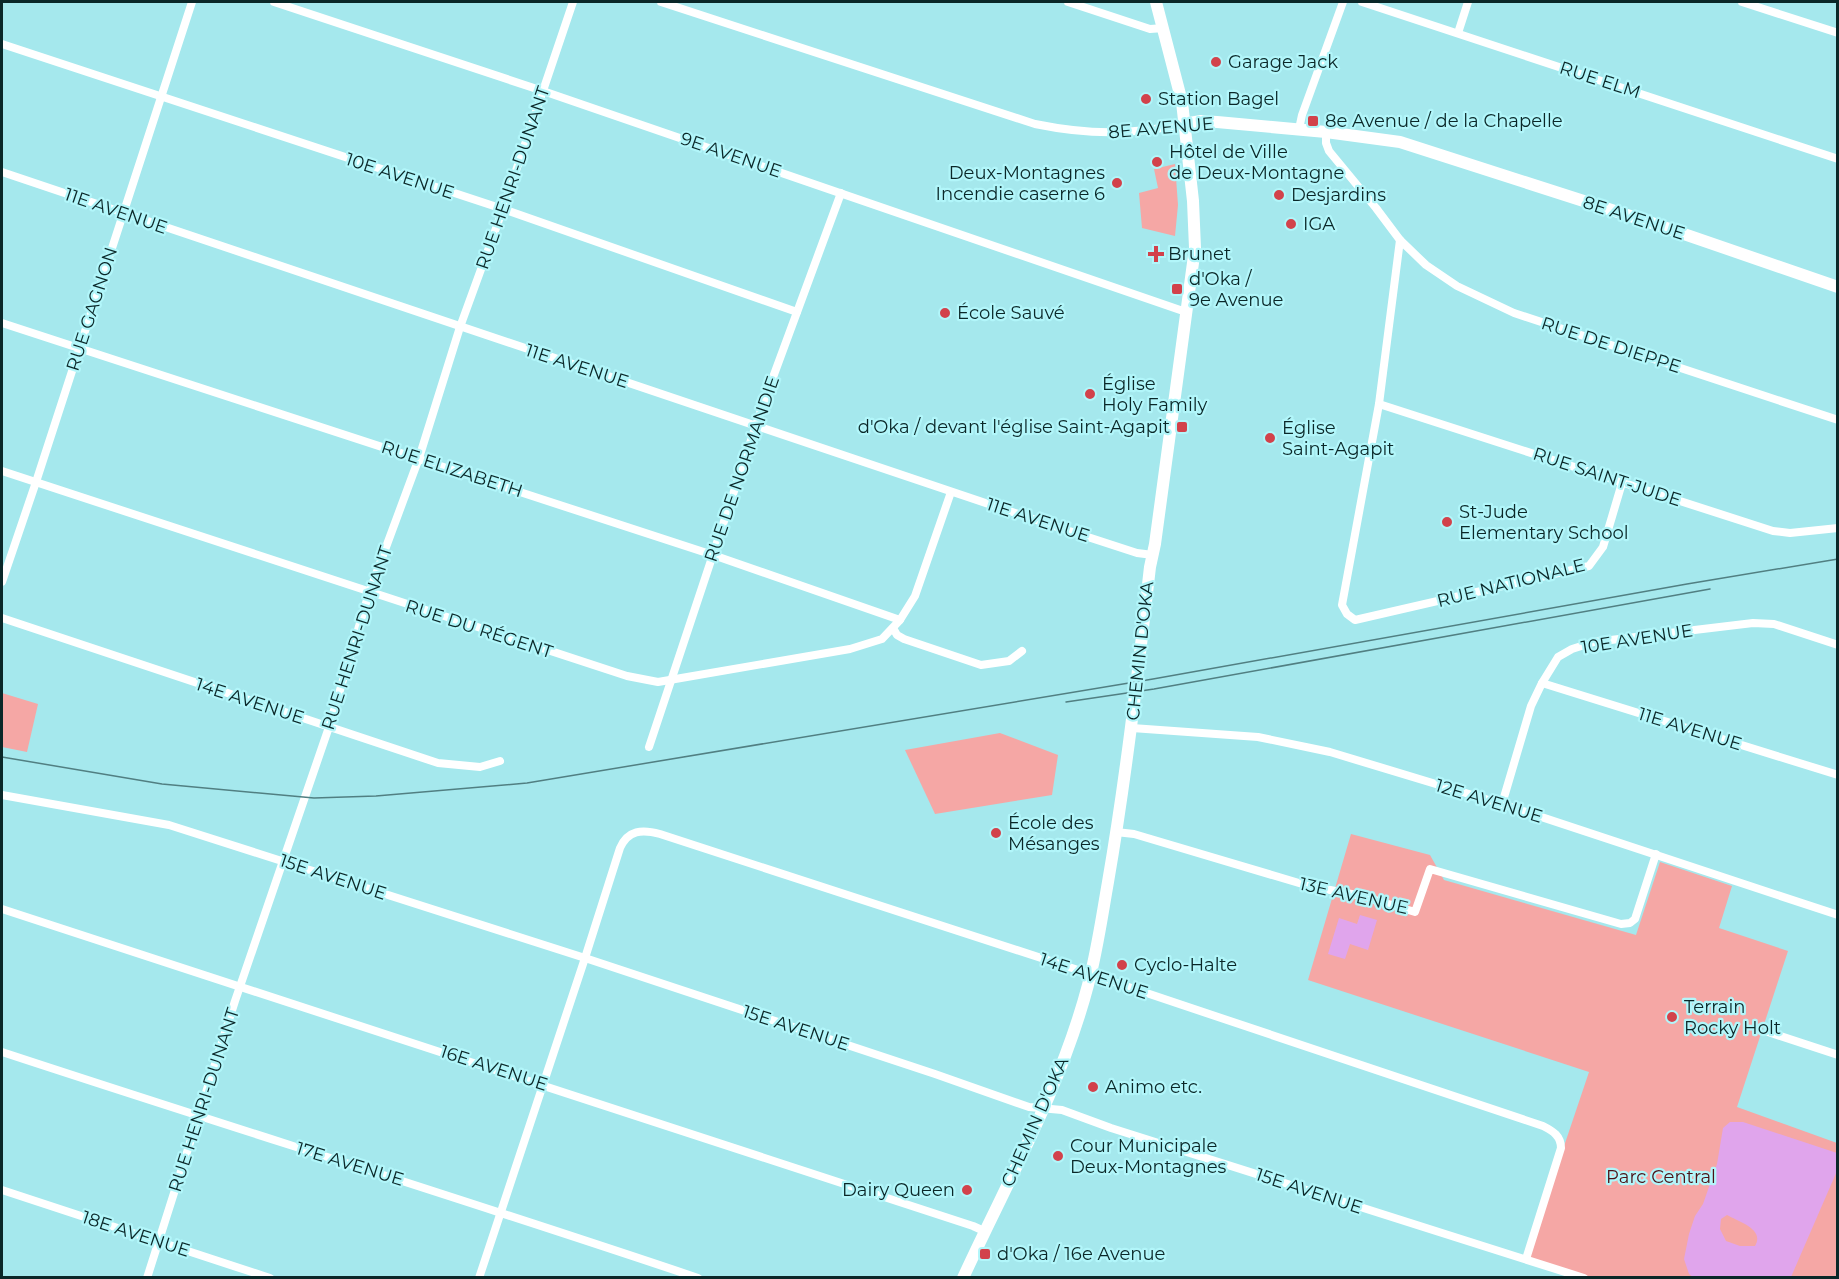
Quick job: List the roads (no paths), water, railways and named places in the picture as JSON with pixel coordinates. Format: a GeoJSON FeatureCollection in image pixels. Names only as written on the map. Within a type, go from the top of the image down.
{"type":"FeatureCollection","features":[{"type":"Feature","properties":{"kind":"main road","name":"CHEMIN D'OKA"},"geometry":{"type":"LineString","coordinates":[[963,1278],[1043,1108],[1070,1043],[1090,975],[1132,728],[1148,577],[1153,555],[1195,238],[1192,185],[1182,102],[1156,2]]}},
{"type":"Feature","properties":{"kind":"main road","name":"8E AVENUE"},"geometry":{"type":"LineString","coordinates":[[1184,124],[1205,121],[1299,129],[1400,142],[1649,222],[1838,287]]}},
{"type":"Feature","properties":{"kind":"street","name":"RUE GAGNON"},"geometry":{"type":"LineString","coordinates":[[2,582],[192,2]]}},
{"type":"Feature","properties":{"kind":"street","name":"9E AVENUE"},"geometry":{"type":"LineString","coordinates":[[274,2],[543,91],[1186,312]]}},
{"type":"Feature","properties":{"kind":"street","name":"RUE HENRI-DUNANT"},"geometry":{"type":"LineString","coordinates":[[147,1278],[240,986],[328,727],[369,593],[419,458],[460,327],[503,209],[573,2]]}},
{"type":"Feature","properties":{"kind":"street","name":"8E AVENUE"},"geometry":{"type":"LineString","coordinates":[[661,2],[1035,124],[1080,131],[1125,133],[1184,124]]}},
{"type":"Feature","properties":{"kind":"street"},"geometry":{"type":"LineString","coordinates":[[1068,2],[1150,29],[1164,28]]}},
{"type":"Feature","properties":{"kind":"street"},"geometry":{"type":"LineString","coordinates":[[1299,129],[1343,2]]}},
{"type":"Feature","properties":{"kind":"street","name":"RUE ELM"},"geometry":{"type":"LineString","coordinates":[[1362,2],[1838,159]]}},
{"type":"Feature","properties":{"kind":"street"},"geometry":{"type":"LineString","coordinates":[[1458,33],[1468,2]]}},
{"type":"Feature","properties":{"kind":"street"},"geometry":{"type":"LineString","coordinates":[[1742,2],[1838,33]]}},
{"type":"Feature","properties":{"kind":"street","name":"10E AVENUE"},"geometry":{"type":"LineString","coordinates":[[2,44],[503,209],[797,312]]}},
{"type":"Feature","properties":{"kind":"street","name":"RUE DE DIEPPE"},"geometry":{"type":"LineString","coordinates":[[1326,132],[1329,151],[1400,240],[1426,265],[1456,286],[1514,313],[1838,420]]}},
{"type":"Feature","properties":{"kind":"street","name":"11E AVENUE"},"geometry":{"type":"LineString","coordinates":[[2,172],[951,492],[1137,553],[1153,555]]}},
{"type":"Feature","properties":{"kind":"street","name":"RUE DE NORMANDIE"},"geometry":{"type":"LineString","coordinates":[[649,747],[757,425],[841,193]]}},
{"type":"Feature","properties":{"kind":"street"},"geometry":{"type":"LineString","coordinates":[[1378,404],[1400,240]]}},
{"type":"Feature","properties":{"kind":"street","name":"RUE ELIZABETH"},"geometry":{"type":"LineString","coordinates":[[2,323],[419,458],[900,620]]}},
{"type":"Feature","properties":{"kind":"street","name":"RUE SAINT-JUDE"},"geometry":{"type":"LineString","coordinates":[[1378,404],[1773,531],[1790,533],[1838,528]]}},
{"type":"Feature","properties":{"kind":"street","name":"RUE NATIONALE"},"geometry":{"type":"LineString","coordinates":[[1378,404],[1342,605],[1347,614],[1355,620],[1589,566],[1603,547],[1622,483]]}},
{"type":"Feature","properties":{"kind":"street","name":"RUE DU RÉGENT"},"geometry":{"type":"LineString","coordinates":[[2,471],[369,593],[627,676],[650,681],[850,649],[882,639],[900,620],[915,596],[951,492]]}},
{"type":"Feature","properties":{"kind":"street","name":"14E AVENUE"},"geometry":{"type":"LineString","coordinates":[[2,618],[438,763],[480,767],[500,761]]}},
{"type":"Feature","properties":{"kind":"street","name":"10E AVENUE"},"geometry":{"type":"LineString","coordinates":[[1502,804],[1531,706],[1558,657],[1572,649],[1594,642],[1753,623],[1774,624],[1838,645]]}},
{"type":"Feature","properties":{"kind":"street"},"geometry":{"type":"LineString","coordinates":[[893,628],[897,635],[904,639],[981,665],[1009,661],[1023,651]]}},
{"type":"Feature","properties":{"kind":"street","name":"11E AVENUE"},"geometry":{"type":"LineString","coordinates":[[1542,683],[1838,775]]}},
{"type":"Feature","properties":{"kind":"street","name":"12E AVENUE"},"geometry":{"type":"LineString","coordinates":[[1132,728],[1258,736],[1330,752],[1502,804],[1838,915]]}},
{"type":"Feature","properties":{"kind":"street","name":"15E AVENUE"},"geometry":{"type":"LineString","coordinates":[[2,795],[169,825],[585,958],[1029,1107],[1062,1110],[1111,1128],[1584,1278]]}},
{"type":"Feature","properties":{"kind":"street","name":"14E AVENUE"},"geometry":{"type":"LineString","coordinates":[[585,958],[620,848],[628,836],[641,831],[660,834],[1521,1117],[1550,1130],[1558,1136],[1561,1148],[1526,1259]]}},
{"type":"Feature","properties":{"kind":"street","name":"13E AVENUE"},"geometry":{"type":"LineString","coordinates":[[1116,832],[1134,834],[1309,886],[1362,896],[1415,912],[1430,869],[1622,924],[1630,923],[1637,916],[1656,855]]}},
{"type":"Feature","properties":{"kind":"street","name":"16E AVENUE"},"geometry":{"type":"LineString","coordinates":[[2,909],[543,1084],[984,1231]]}},
{"type":"Feature","properties":{"kind":"street"},"geometry":{"type":"LineString","coordinates":[[479,1278],[585,958]]}},
{"type":"Feature","properties":{"kind":"street"},"geometry":{"type":"LineString","coordinates":[[1768,1032],[1838,1055]]}},
{"type":"Feature","properties":{"kind":"street","name":"17E AVENUE"},"geometry":{"type":"LineString","coordinates":[[2,1052],[198,1117],[500,1211],[698,1278]]}},
{"type":"Feature","properties":{"kind":"street","name":"18E AVENUE"},"geometry":{"type":"LineString","coordinates":[[2,1190],[270,1278]]}},
{"type":"Feature","properties":{"kind":"tram line"},"geometry":{"type":"LineString","coordinates":[[2,757],[162,784],[314,798],[376,796],[527,783],[1153,679],[1838,559]]}},
{"type":"Feature","properties":{"kind":"tram line"},"geometry":{"type":"LineString","coordinates":[[1066,702],[1154,689],[1710,589]]}},
{"type":"Feature","properties":{"kind":"place","name":"Garage Jack"},"geometry":{"type":"Point","coordinates":[1216,62]}},
{"type":"Feature","properties":{"kind":"place","name":"Station Bagel"},"geometry":{"type":"Point","coordinates":[1146,99]}},
{"type":"Feature","properties":{"kind":"place","name":"8e Avenue / de la Chapelle"},"geometry":{"type":"Point","coordinates":[1313,121]}},
{"type":"Feature","properties":{"kind":"place","name":"Hôtel de Ville de Deux-Montagne"},"geometry":{"type":"Point","coordinates":[1157,162]}},
{"type":"Feature","properties":{"kind":"place","name":"Deux-Montagnes Incendie caserne 6"},"geometry":{"type":"Point","coordinates":[1117,183]}},
{"type":"Feature","properties":{"kind":"place","name":"Desjardins"},"geometry":{"type":"Point","coordinates":[1279,195]}},
{"type":"Feature","properties":{"kind":"place","name":"IGA"},"geometry":{"type":"Point","coordinates":[1291,224]}},
{"type":"Feature","properties":{"kind":"place","name":"Brunet"},"geometry":{"type":"Point","coordinates":[1156,254]}},
{"type":"Feature","properties":{"kind":"place","name":"d'Oka / 9e Avenue"},"geometry":{"type":"Point","coordinates":[1177,289]}},
{"type":"Feature","properties":{"kind":"place","name":"École Sauvé"},"geometry":{"type":"Point","coordinates":[945,313]}},
{"type":"Feature","properties":{"kind":"place","name":"Église Holy Family"},"geometry":{"type":"Point","coordinates":[1090,394]}},
{"type":"Feature","properties":{"kind":"place","name":"d'Oka / devant l'église Saint-Agapit"},"geometry":{"type":"Point","coordinates":[1182,427]}},
{"type":"Feature","properties":{"kind":"place","name":"Église Saint-Agapit"},"geometry":{"type":"Point","coordinates":[1270,438]}},
{"type":"Feature","properties":{"kind":"place","name":"St-Jude Elementary School"},"geometry":{"type":"Point","coordinates":[1447,522]}},
{"type":"Feature","properties":{"kind":"place","name":"École des Mésanges"},"geometry":{"type":"Point","coordinates":[996,833]}},
{"type":"Feature","properties":{"kind":"place","name":"Cyclo-Halte"},"geometry":{"type":"Point","coordinates":[1122,965]}},
{"type":"Feature","properties":{"kind":"place","name":"Terrain Rocky Holt"},"geometry":{"type":"Point","coordinates":[1672,1017]}},
{"type":"Feature","properties":{"kind":"place","name":"Animo etc."},"geometry":{"type":"Point","coordinates":[1093,1087]}},
{"type":"Feature","properties":{"kind":"place","name":"Cour Municipale Deux-Montagnes"},"geometry":{"type":"Point","coordinates":[1058,1156]}},
{"type":"Feature","properties":{"kind":"place","name":"Dairy Queen"},"geometry":{"type":"Point","coordinates":[967,1190]}},
{"type":"Feature","properties":{"kind":"place","name":"d'Oka / 16e Avenue"},"geometry":{"type":"Point","coordinates":[985,1254]}},
{"type":"Feature","properties":{"kind":"park label","name":"Parc Central"},"geometry":{"type":"Point","coordinates":[1661,1177]}}]}
